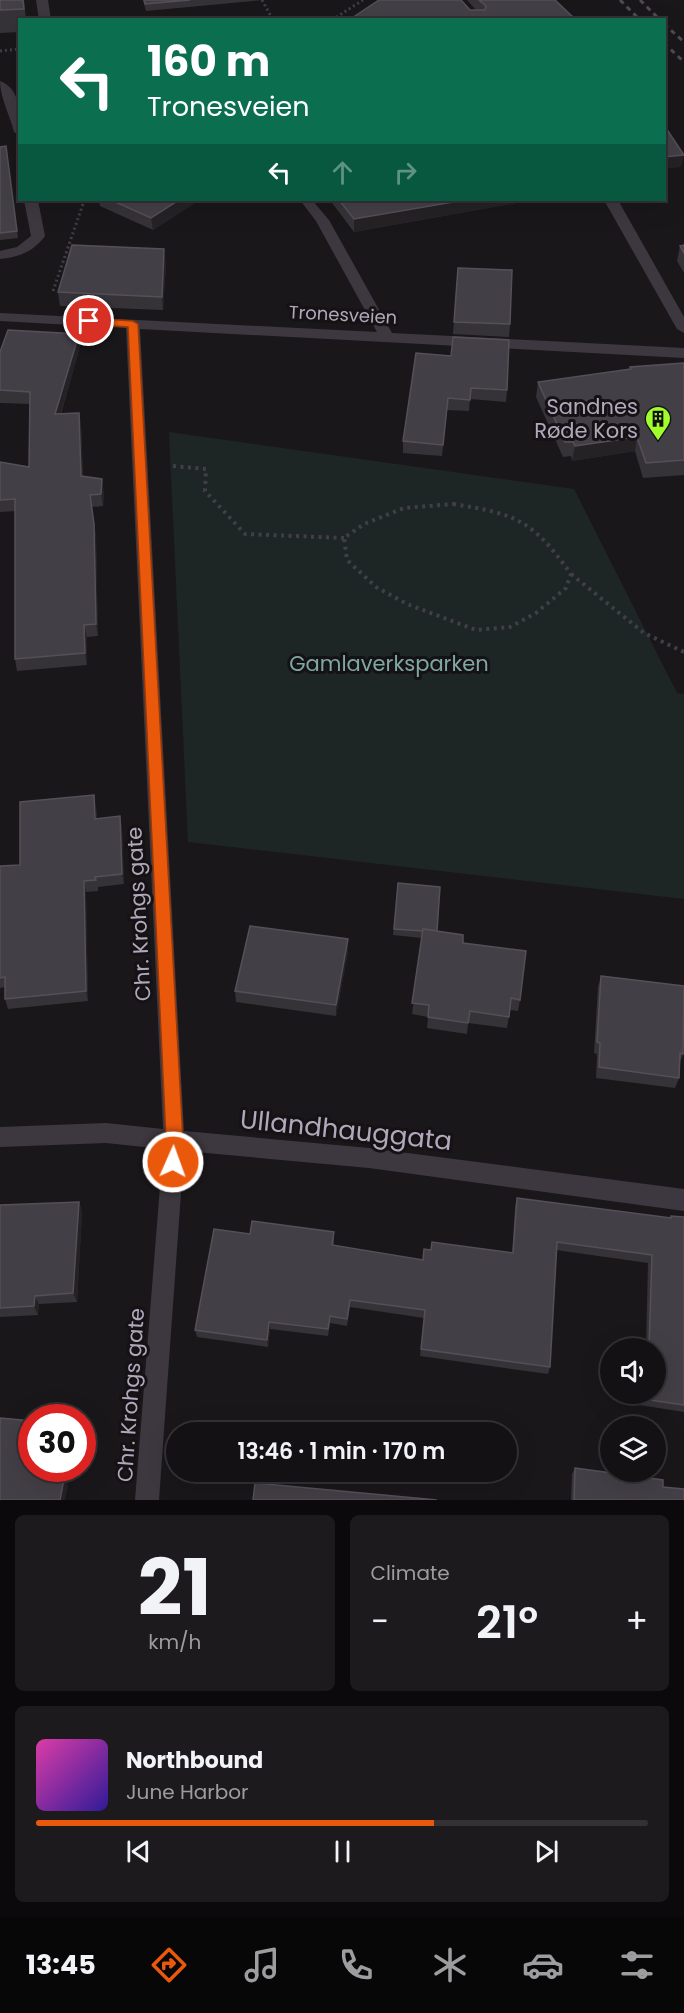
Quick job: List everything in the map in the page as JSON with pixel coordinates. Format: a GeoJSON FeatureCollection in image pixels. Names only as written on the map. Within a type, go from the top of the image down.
{"type":"FeatureCollection","features":[{"type":"Feature","properties":{"kind":"street"},"geometry":{"type":"LineString","coordinates":[[42,0],[45,18]]}},
{"type":"Feature","properties":{"kind":"street"},"geometry":{"type":"LineString","coordinates":[[0,86],[7,91],[15,108],[18,122]]}},
{"type":"Feature","properties":{"kind":"street"},"geometry":{"type":"LineString","coordinates":[[0,255],[17,253],[32,245],[38,236],[31,201]]}},
{"type":"Feature","properties":{"kind":"street"},"geometry":{"type":"LineString","coordinates":[[307,201],[322,219],[387,337]]}},
{"type":"Feature","properties":{"kind":"street"},"geometry":{"type":"LineString","coordinates":[[612,201],[684,329]]}},
{"type":"Feature","properties":{"kind":"street","name":"Tronesveien"},"geometry":{"type":"LineString","coordinates":[[0,316],[684,353]]}},
{"type":"Feature","properties":{"kind":"street","name":"Chr. Krohgs gate"},"geometry":{"type":"LineString","coordinates":[[133,324],[174,1140],[147,1500]]}},
{"type":"Feature","properties":{"kind":"street","name":"Ullandhauggata"},"geometry":{"type":"LineString","coordinates":[[0,1137],[106,1133],[369,1158],[684,1200]]}},
{"type":"Feature","properties":{"kind":"path"},"geometry":{"type":"LineString","coordinates":[[262,0],[272,18]]}},
{"type":"Feature","properties":{"kind":"path"},"geometry":{"type":"LineString","coordinates":[[335,18],[363,0]]}},
{"type":"Feature","properties":{"kind":"path"},"geometry":{"type":"LineString","coordinates":[[0,51],[18,49]]}},
{"type":"Feature","properties":{"kind":"path"},"geometry":{"type":"LineString","coordinates":[[140,463],[206,469],[205,491],[245,534],[344,538],[364,524],[404,508],[453,504],[497,511],[530,526],[553,549],[571,574],[644,633],[684,652]]}},
{"type":"Feature","properties":{"kind":"path"},"geometry":{"type":"LineString","coordinates":[[344,538],[347,560],[376,587],[407,604],[476,630],[510,627],[536,613],[566,588],[571,574]]}},
{"type":"Feature","properties":{"kind":"green space","name":"Gamlaverksparken"},"geometry":{"type":"Polygon","coordinates":[[[169,432],[574,489],[677,693],[684,694],[684,899],[188,842],[169,432]]]}},
{"type":"Feature","properties":{"kind":"building"},"geometry":{"type":"Polygon","coordinates":[[[0,0],[23,0],[24,9],[0,10],[0,0]]]}},
{"type":"Feature","properties":{"kind":"building"},"geometry":{"type":"Polygon","coordinates":[[[144,0],[190,0],[145,4],[144,0]]]}},
{"type":"Feature","properties":{"kind":"building"},"geometry":{"type":"Polygon","coordinates":[[[379,0],[461,0],[470,10],[485,10],[486,6],[479,0],[555,0],[574,18],[352,18],[379,0]]]}},
{"type":"Feature","properties":{"kind":"building"},"geometry":{"type":"Polygon","coordinates":[[[666,128],[684,155],[666,157],[666,128]]]}},
{"type":"Feature","properties":{"kind":"building"},"geometry":{"type":"Polygon","coordinates":[[[6,146],[17,231],[0,233],[0,147],[6,146]]]}},
{"type":"Feature","properties":{"kind":"building"},"geometry":{"type":"Polygon","coordinates":[[[113,201],[177,201],[151,218],[113,201]]]}},
{"type":"Feature","properties":{"kind":"building"},"geometry":{"type":"Polygon","coordinates":[[[340,201],[459,201],[354,219],[340,201]]]}},
{"type":"Feature","properties":{"kind":"building"},"geometry":{"type":"Polygon","coordinates":[[[72,245],[164,249],[162,297],[58,292],[72,245]]]}},
{"type":"Feature","properties":{"kind":"building"},"geometry":{"type":"Polygon","coordinates":[[[458,268],[512,270],[510,324],[454,322],[458,268]]]}},
{"type":"Feature","properties":{"kind":"building"},"geometry":{"type":"Polygon","coordinates":[[[8,330],[79,334],[55,414],[79,413],[81,476],[102,479],[101,494],[90,495],[94,524],[96,624],[84,625],[85,653],[15,659],[15,499],[0,500],[0,462],[29,467],[30,392],[0,390],[0,352],[8,330]]]}},
{"type":"Feature","properties":{"kind":"building"},"geometry":{"type":"Polygon","coordinates":[[[453,337],[509,340],[507,390],[471,388],[470,400],[448,398],[443,445],[403,441],[416,353],[451,356],[453,337]]]}},
{"type":"Feature","properties":{"kind":"building"},"geometry":{"type":"Polygon","coordinates":[[[684,363],[684,460],[646,463],[637,437],[575,446],[573,442],[565,442],[538,382],[631,369],[630,367],[684,363]]]}},
{"type":"Feature","properties":{"kind":"building"},"geometry":{"type":"Polygon","coordinates":[[[94,795],[95,819],[120,816],[122,874],[95,877],[96,880],[84,881],[86,991],[5,999],[5,977],[0,978],[0,866],[20,865],[20,802],[94,795]]]}},
{"type":"Feature","properties":{"kind":"building"},"geometry":{"type":"Polygon","coordinates":[[[398,883],[440,887],[437,931],[394,929],[398,883]]]}},
{"type":"Feature","properties":{"kind":"building"},"geometry":{"type":"Polygon","coordinates":[[[250,926],[348,939],[336,1005],[235,991],[250,926]]]}},
{"type":"Feature","properties":{"kind":"building"},"geometry":{"type":"Polygon","coordinates":[[[423,929],[463,935],[463,943],[526,951],[520,1000],[511,998],[509,1017],[470,1011],[468,1023],[428,1017],[429,1005],[412,1003],[423,929]]]}},
{"type":"Feature","properties":{"kind":"building"},"geometry":{"type":"Polygon","coordinates":[[[601,976],[684,986],[683,1054],[680,1053],[679,1078],[599,1067],[600,1043],[597,1042],[601,976]]]}},
{"type":"Feature","properties":{"kind":"building"},"geometry":{"type":"Polygon","coordinates":[[[517,1198],[671,1218],[671,1216],[684,1217],[684,1405],[666,1402],[666,1338],[649,1338],[652,1255],[557,1242],[550,1367],[421,1349],[425,1310],[350,1300],[347,1319],[330,1316],[328,1329],[269,1322],[267,1340],[195,1330],[214,1229],[250,1234],[252,1221],[334,1232],[332,1245],[423,1260],[424,1249],[431,1250],[432,1242],[513,1253],[517,1198]]]}},
{"type":"Feature","properties":{"kind":"building"},"geometry":{"type":"Polygon","coordinates":[[[79,1202],[73,1293],[35,1296],[34,1306],[0,1308],[0,1205],[79,1202]]]}},
{"type":"Feature","properties":{"kind":"building"},"geometry":{"type":"Polygon","coordinates":[[[0,1418],[18,1420],[18,1482],[63,1482],[60,1500],[0,1500],[0,1418]]]}},
{"type":"Feature","properties":{"kind":"building"},"geometry":{"type":"Polygon","coordinates":[[[575,1468],[600,1471],[600,1482],[663,1482],[663,1487],[684,1489],[684,1500],[574,1500],[575,1468]]]}},
{"type":"Feature","properties":{"kind":"building"},"geometry":{"type":"Polygon","coordinates":[[[255,1483],[437,1500],[253,1500],[255,1483]]]}},
{"type":"Feature","properties":{"kind":"railway"},"geometry":{"type":"LineString","coordinates":[[620,0],[638,18]]}},
{"type":"Feature","properties":{"kind":"railway"},"geometry":{"type":"LineString","coordinates":[[640,0],[658,18]]}},
{"type":"Feature","properties":{"kind":"railway"},"geometry":{"type":"LineString","coordinates":[[666,26],[684,42]]}},
{"type":"Feature","properties":{"kind":"railway"},"geometry":{"type":"LineString","coordinates":[[666,45],[684,62]]}},
{"type":"Feature","properties":{"kind":"place","name":"Sandnes Røde Kors"},"geometry":{"type":"Point","coordinates":[658,442]}},
{"type":"Feature","properties":{"kind":"route"},"geometry":{"type":"LineString","coordinates":[[89,321],[133,324],[174,1140],[173,1162]]}}]}
